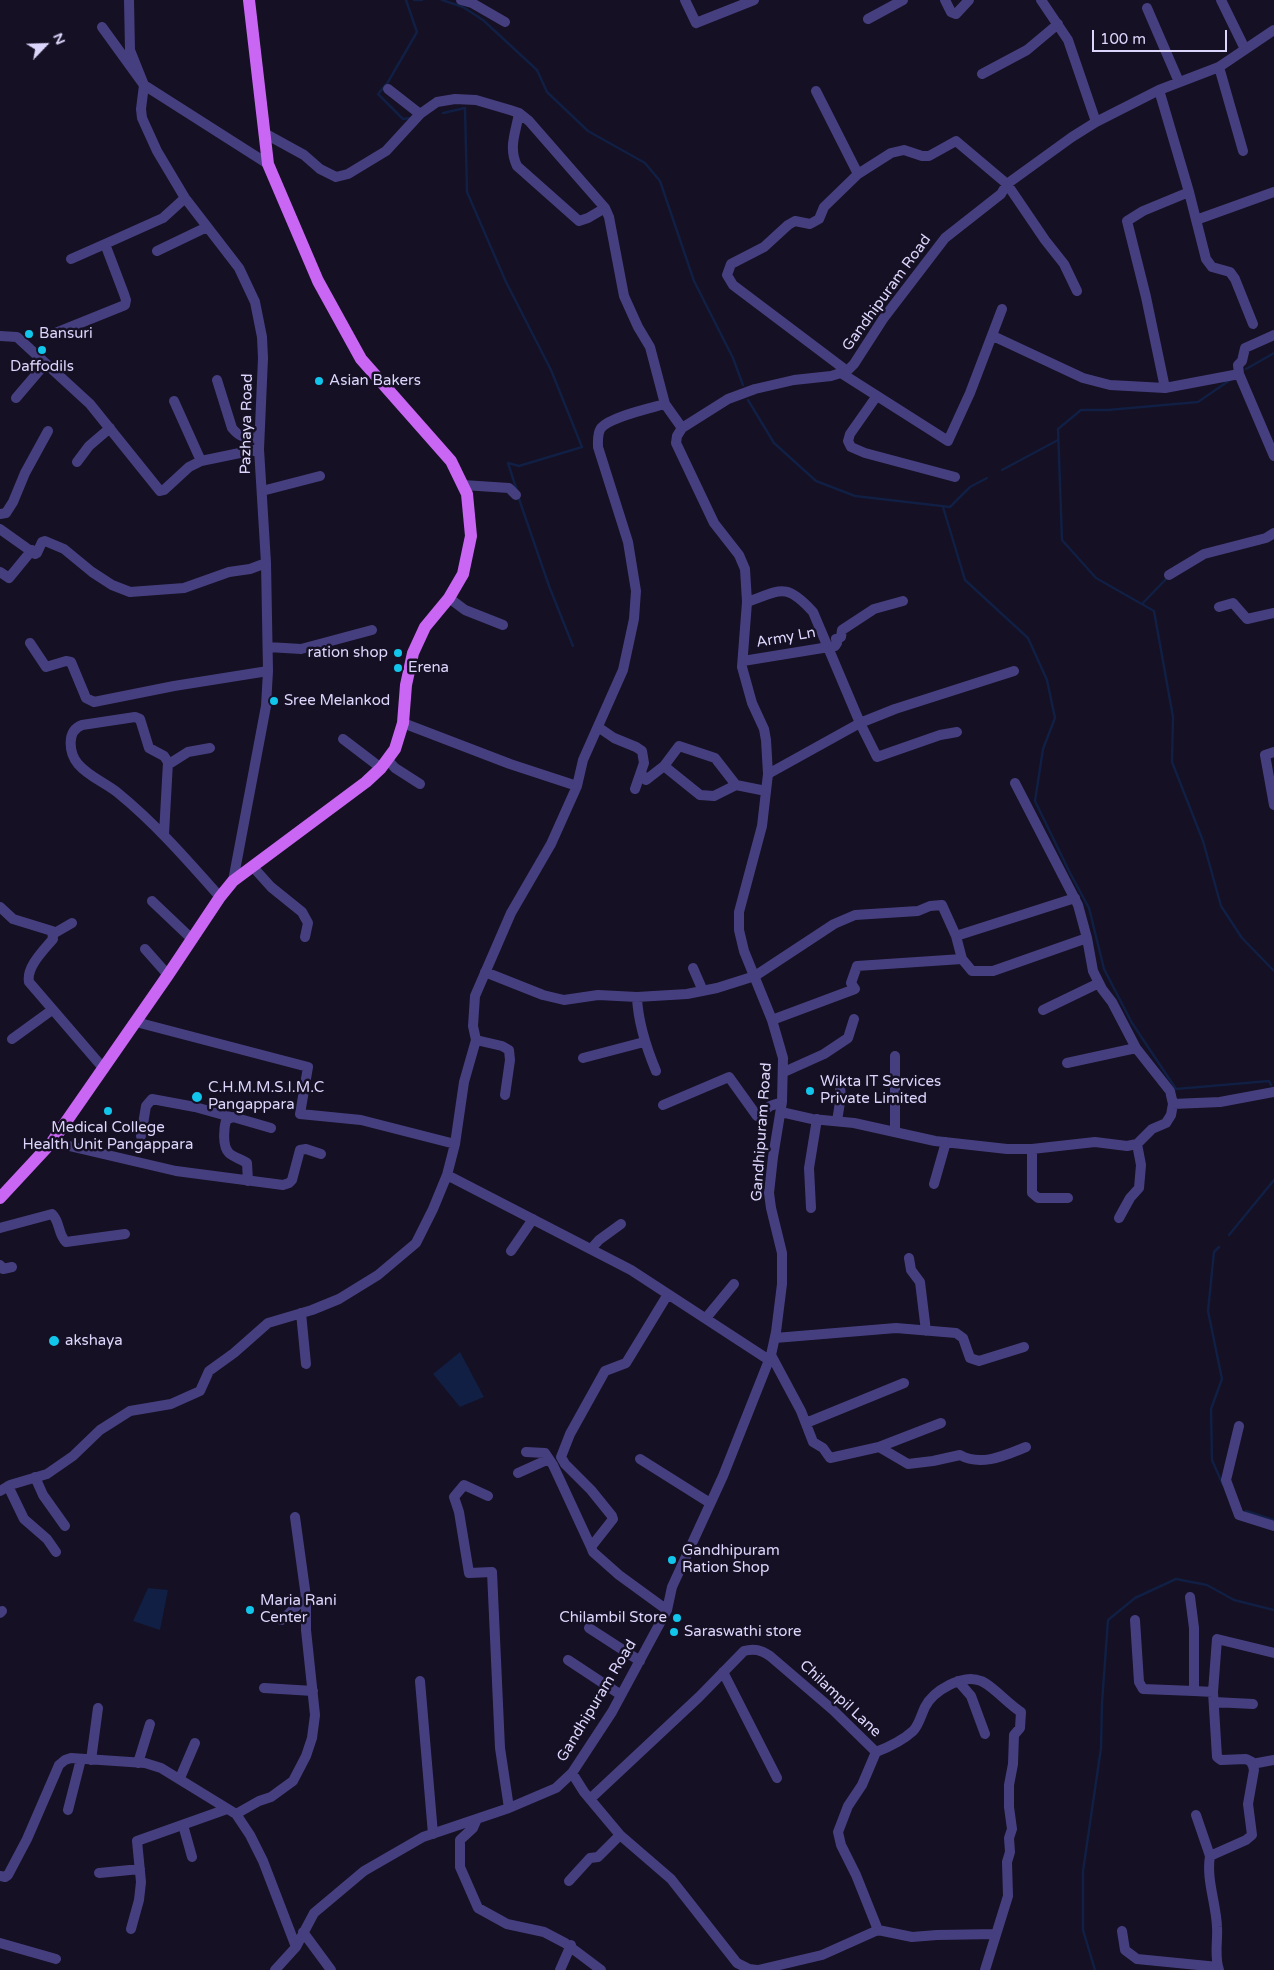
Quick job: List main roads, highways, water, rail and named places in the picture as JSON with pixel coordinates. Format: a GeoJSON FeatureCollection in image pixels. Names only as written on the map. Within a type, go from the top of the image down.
{"type":"FeatureCollection","features":[{"type":"Feature","properties":{"kind":"main road"},"geometry":{"type":"LineString","coordinates":[[0,1198],[52,1142],[104,1069],[220,897],[233,881],[366,782],[384,764],[395,749],[403,723],[406,684],[413,653],[425,628],[449,598],[463,574],[471,536],[468,494],[451,461],[361,359],[318,282],[268,164],[249,0]]}},
{"type":"Feature","properties":{"kind":"water"},"geometry":{"type":"Polygon","coordinates":[[[460,1352],[484,1397],[460,1407],[433,1374],[460,1352]]]}},
{"type":"Feature","properties":{"kind":"water"},"geometry":{"type":"Polygon","coordinates":[[[148,1588],[168,1590],[160,1630],[133,1621],[148,1588]]]}},
{"type":"Feature","properties":{"kind":"waterway"},"geometry":{"type":"LineString","coordinates":[[406,0],[417,32],[388,82],[378,94],[403,119],[411,118]]}},
{"type":"Feature","properties":{"kind":"waterway"},"geometry":{"type":"LineString","coordinates":[[414,0],[422,0]]}},
{"type":"Feature","properties":{"kind":"waterway"},"geometry":{"type":"LineString","coordinates":[[442,0],[463,7],[483,20],[537,70],[547,92],[588,131],[645,163],[660,181],[694,281],[733,358],[743,385]]}},
{"type":"Feature","properties":{"kind":"waterway"},"geometry":{"type":"LineString","coordinates":[[443,113],[465,108],[467,192],[506,282],[551,370],[582,447],[519,466],[508,463],[517,491]]}},
{"type":"Feature","properties":{"kind":"waterway"},"geometry":{"type":"LineString","coordinates":[[1246,369],[1274,353]]}},
{"type":"Feature","properties":{"kind":"waterway"},"geometry":{"type":"LineString","coordinates":[[1230,380],[1198,402],[1108,410],[1081,410],[1058,429],[1062,540],[1096,578],[1154,611],[1173,717],[1172,762],[1203,841],[1221,906],[1242,938],[1274,971]]}},
{"type":"Feature","properties":{"kind":"waterway"},"geometry":{"type":"LineString","coordinates":[[748,400],[774,443],[816,481],[855,496],[950,507],[970,487],[987,478]]}},
{"type":"Feature","properties":{"kind":"waterway"},"geometry":{"type":"LineString","coordinates":[[1002,470],[1058,440]]}},
{"type":"Feature","properties":{"kind":"waterway"},"geometry":{"type":"LineString","coordinates":[[518,496],[549,586],[573,646]]}},
{"type":"Feature","properties":{"kind":"waterway"},"geometry":{"type":"LineString","coordinates":[[943,507],[965,580],[1028,638],[1047,680],[1055,718],[1043,749],[1035,801],[1089,908],[1104,969],[1132,1023],[1176,1089],[1269,1081],[1271,1085]]}},
{"type":"Feature","properties":{"kind":"waterway"},"geometry":{"type":"LineString","coordinates":[[1142,604],[1167,578]]}},
{"type":"Feature","properties":{"kind":"waterway"},"geometry":{"type":"LineString","coordinates":[[1229,1235],[1274,1180]]}},
{"type":"Feature","properties":{"kind":"waterway"},"geometry":{"type":"LineString","coordinates":[[1219,1247],[1214,1252],[1208,1311],[1222,1379],[1211,1409],[1212,1460],[1223,1485]]}},
{"type":"Feature","properties":{"kind":"waterway"},"geometry":{"type":"LineString","coordinates":[[1246,1511],[1274,1520]]}},
{"type":"Feature","properties":{"kind":"waterway"},"geometry":{"type":"LineString","coordinates":[[1095,1970],[1083,1930],[1083,1871],[1101,1748],[1108,1620],[1135,1598],[1176,1579],[1207,1585],[1234,1600],[1274,1610]]}},
{"type":"Feature","properties":{"kind":"place","name":"Bansuri"},"geometry":{"type":"Point","coordinates":[29,334]}},
{"type":"Feature","properties":{"kind":"place","name":"Daffodils"},"geometry":{"type":"Point","coordinates":[42,350]}},
{"type":"Feature","properties":{"kind":"place","name":"Asian Bakers"},"geometry":{"type":"Point","coordinates":[319,381]}},
{"type":"Feature","properties":{"kind":"place","name":"ration shop"},"geometry":{"type":"Point","coordinates":[398,653]}},
{"type":"Feature","properties":{"kind":"place","name":"Erena"},"geometry":{"type":"Point","coordinates":[398,668]}},
{"type":"Feature","properties":{"kind":"place","name":"Sree Melankod"},"geometry":{"type":"Point","coordinates":[274,701]}},
{"type":"Feature","properties":{"kind":"place","name":"Wikta IT Services Private Limited"},"geometry":{"type":"Point","coordinates":[810,1091]}},
{"type":"Feature","properties":{"kind":"place","name":"C.H.M.M.S.I.M.C Pangappara"},"geometry":{"type":"Point","coordinates":[197,1097]}},
{"type":"Feature","properties":{"kind":"place","name":"Medical College Health Unit Pangappara"},"geometry":{"type":"Point","coordinates":[108,1111]}},
{"type":"Feature","properties":{"kind":"place","name":"akshaya"},"geometry":{"type":"Point","coordinates":[54,1341]}},
{"type":"Feature","properties":{"kind":"place","name":"Gandhipuram Ration Shop"},"geometry":{"type":"Point","coordinates":[672,1560]}},
{"type":"Feature","properties":{"kind":"place","name":"Maria Rani Center"},"geometry":{"type":"Point","coordinates":[250,1610]}},
{"type":"Feature","properties":{"kind":"place","name":"Chilambil Store"},"geometry":{"type":"Point","coordinates":[677,1618]}},
{"type":"Feature","properties":{"kind":"place","name":"Saraswathi store"},"geometry":{"type":"Point","coordinates":[674,1632]}}]}
